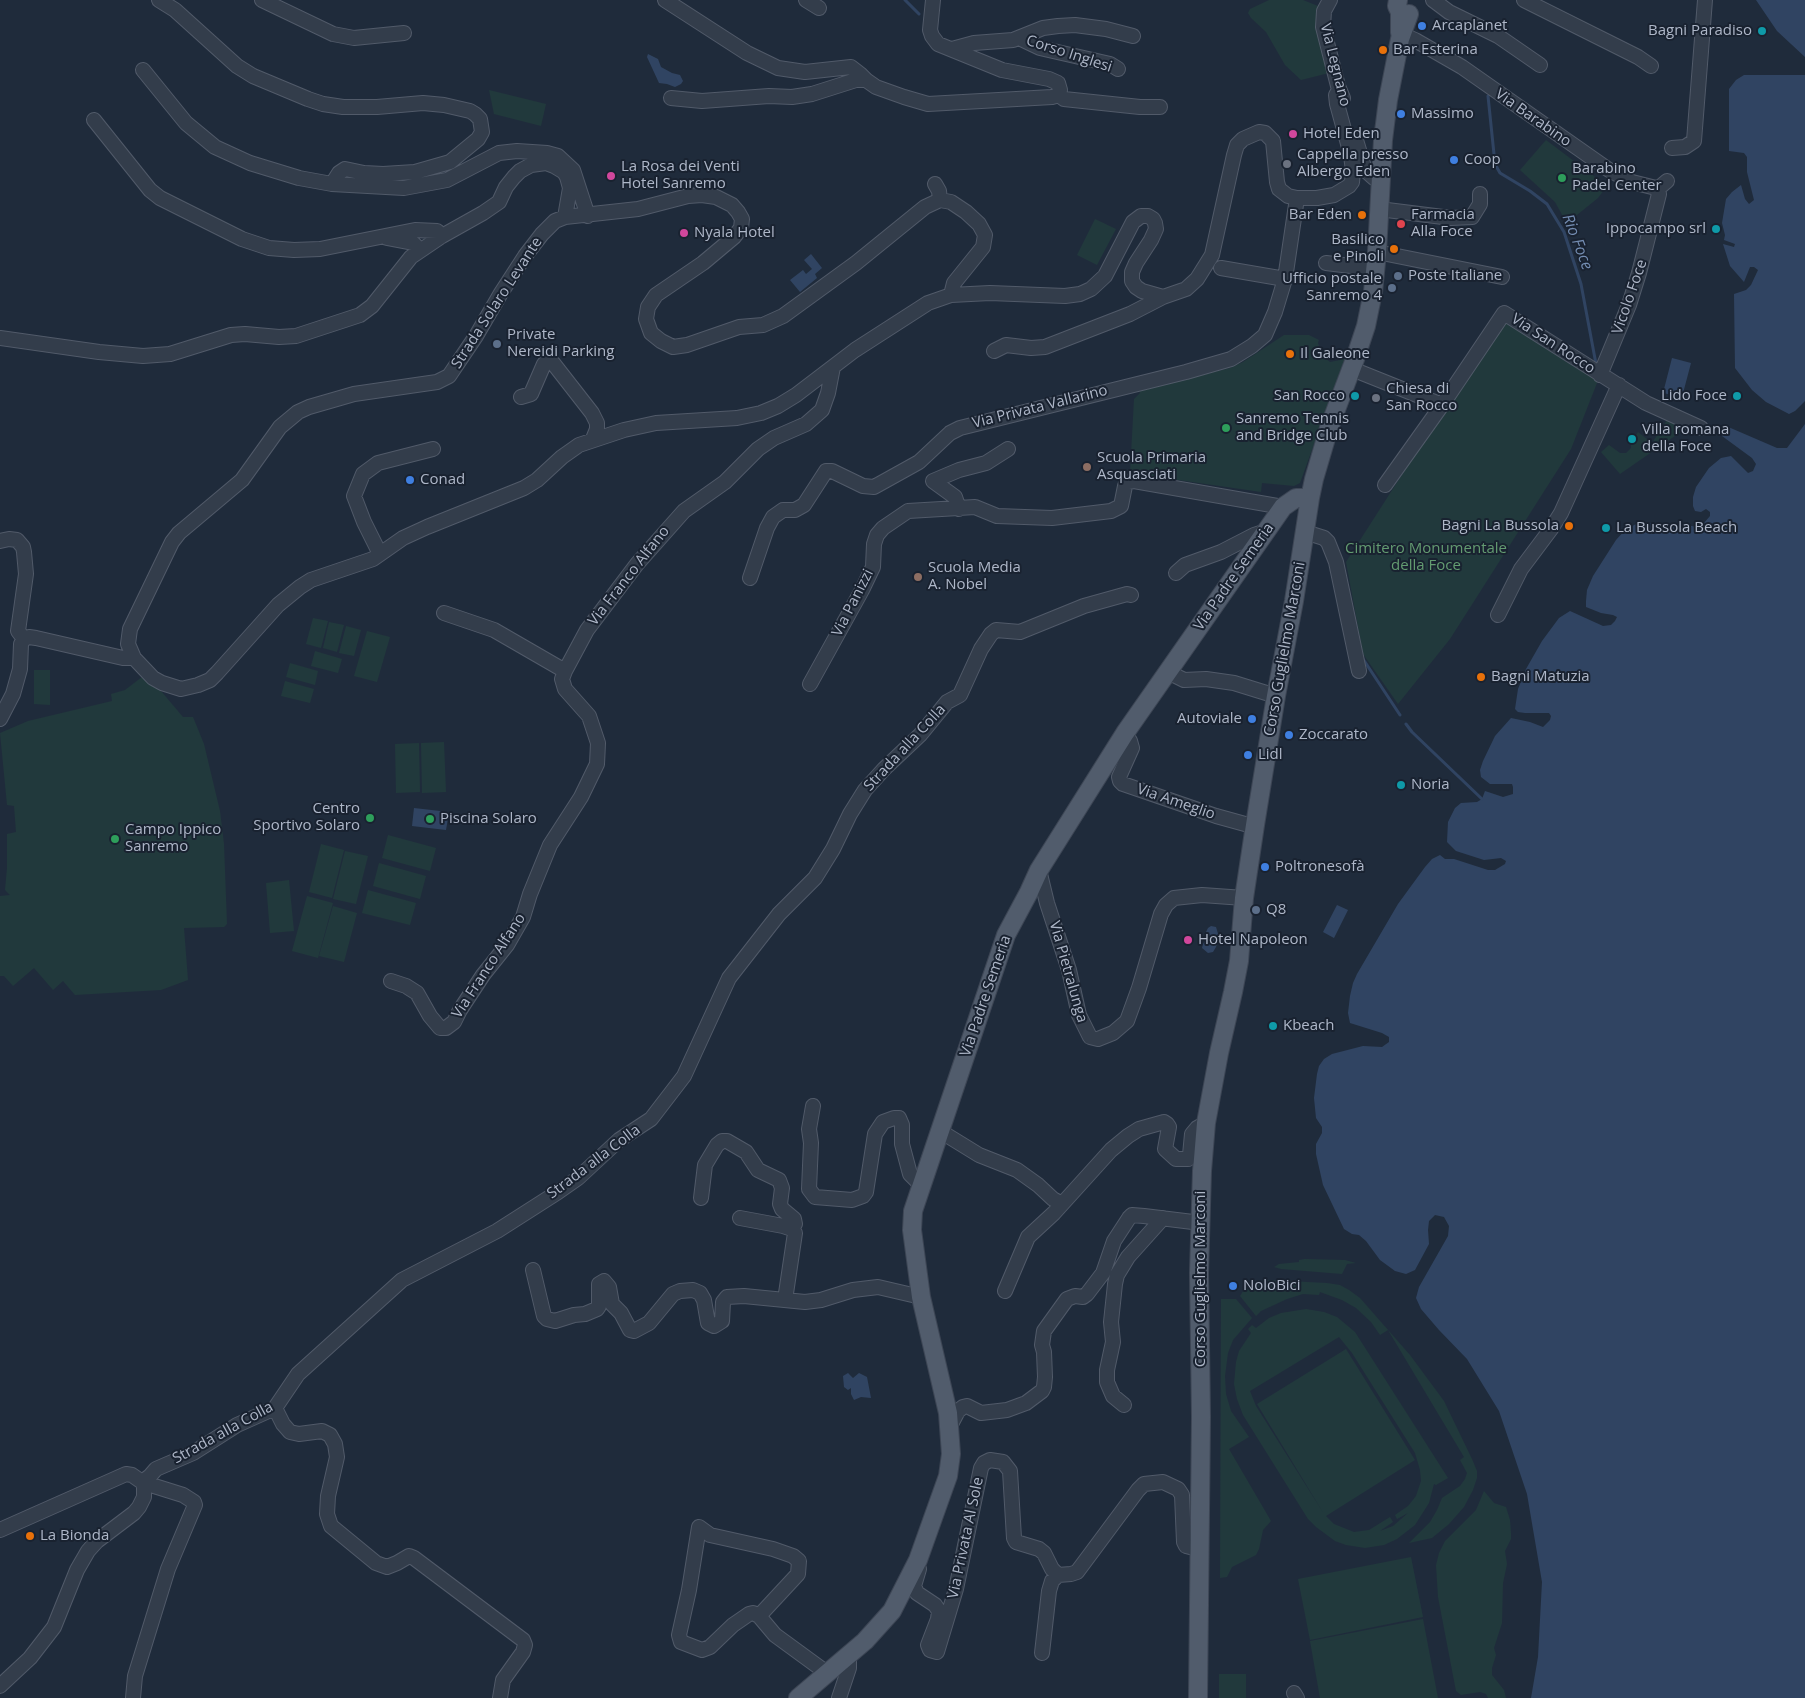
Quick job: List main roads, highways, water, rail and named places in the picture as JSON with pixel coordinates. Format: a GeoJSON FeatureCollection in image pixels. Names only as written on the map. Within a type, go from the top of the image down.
{"type":"FeatureCollection","features":[{"type":"Feature","properties":{"kind":"main road","name":"Corso Guglielmo Marconi"},"geometry":{"type":"LineString","coordinates":[[1198,1698],[1198,1549],[1201,1417],[1199,1273],[1202,1171],[1206,1123],[1219,1052],[1236,977],[1244,898],[1255,824],[1310,498],[1329,428],[1366,326],[1373,292],[1377,260],[1380,180],[1388,100],[1401,37],[1402,5]]}},
{"type":"Feature","properties":{"kind":"main road","name":"Via Padre Semeria"},"geometry":{"type":"LineString","coordinates":[[798,1698],[865,1641],[892,1611],[918,1560],[948,1476],[951,1454],[945,1395],[921,1296],[912,1230],[913,1211],[1006,935],[1039,870],[1125,733],[1283,507],[1296,498],[1310,498]]}},
{"type":"Feature","properties":{"kind":"water"},"geometry":{"type":"Polygon","coordinates":[[[1756,0],[1805,0],[1805,57],[1777,31],[1756,0]]]}},
{"type":"Feature","properties":{"kind":"water"},"geometry":{"type":"Polygon","coordinates":[[[648,54],[658,59],[661,67],[680,75],[683,81],[681,84],[675,87],[659,83],[647,57],[648,54]]]}},
{"type":"Feature","properties":{"kind":"water"},"geometry":{"type":"Polygon","coordinates":[[[1744,75],[1805,75],[1805,401],[1789,414],[1766,402],[1752,390],[1735,368],[1734,294],[1746,290],[1751,285],[1758,270],[1750,267],[1744,282],[1730,266],[1723,244],[1734,247],[1735,244],[1724,240],[1725,235],[1722,223],[1726,199],[1741,185],[1745,199],[1749,204],[1754,200],[1747,172],[1747,157],[1744,153],[1729,151],[1729,89],[1736,80],[1744,75]]]}},
{"type":"Feature","properties":{"kind":"water"},"geometry":{"type":"Polygon","coordinates":[[[811,254],[822,268],[815,274],[817,278],[800,292],[790,280],[803,270],[806,274],[812,269],[804,260],[811,254]]]}},
{"type":"Feature","properties":{"kind":"water"},"geometry":{"type":"Polygon","coordinates":[[[1672,358],[1691,363],[1682,397],[1663,393],[1672,358]]]}},
{"type":"Feature","properties":{"kind":"water"},"geometry":{"type":"Polygon","coordinates":[[[1805,424],[1805,1698],[1531,1698],[1538,1657],[1542,1582],[1527,1494],[1499,1411],[1467,1359],[1421,1309],[1416,1298],[1419,1287],[1448,1236],[1449,1226],[1444,1217],[1435,1215],[1429,1221],[1429,1244],[1415,1270],[1406,1274],[1395,1271],[1380,1260],[1366,1241],[1359,1235],[1352,1234],[1344,1229],[1323,1185],[1316,1154],[1316,1144],[1322,1133],[1322,1127],[1316,1118],[1314,1098],[1317,1074],[1319,1066],[1324,1059],[1332,1054],[1363,1046],[1382,1047],[1389,1042],[1389,1037],[1382,1033],[1350,1023],[1348,1013],[1353,983],[1398,904],[1432,859],[1440,855],[1445,859],[1454,859],[1488,870],[1495,870],[1505,864],[1506,861],[1501,858],[1484,860],[1456,851],[1447,842],[1448,822],[1455,808],[1461,803],[1477,802],[1482,799],[1485,791],[1503,797],[1513,794],[1512,784],[1490,784],[1481,777],[1480,770],[1483,761],[1495,736],[1511,718],[1543,727],[1550,720],[1551,716],[1549,713],[1525,713],[1518,712],[1515,709],[1518,689],[1526,669],[1542,641],[1559,618],[1570,611],[1603,626],[1611,625],[1615,621],[1617,617],[1613,615],[1586,607],[1586,601],[1587,590],[1593,576],[1616,540],[1625,530],[1638,523],[1681,524],[1697,527],[1704,523],[1710,516],[1710,512],[1706,509],[1701,512],[1695,511],[1693,497],[1696,487],[1709,468],[1721,458],[1731,456],[1748,473],[1753,471],[1756,464],[1752,458],[1722,436],[1726,426],[1777,448],[1787,448],[1805,424]]]}},
{"type":"Feature","properties":{"kind":"water","name":"Piscina Solaro"},"geometry":{"type":"Polygon","coordinates":[[[414,808],[449,812],[446,830],[412,826],[414,808]]]}},
{"type":"Feature","properties":{"kind":"water"},"geometry":{"type":"Polygon","coordinates":[[[1337,905],[1348,910],[1334,938],[1323,932],[1337,905]]]}},
{"type":"Feature","properties":{"kind":"water"},"geometry":{"type":"Polygon","coordinates":[[[1211,926],[1216,927],[1219,937],[1213,952],[1208,953],[1202,948],[1207,938],[1206,932],[1211,926]]]}},
{"type":"Feature","properties":{"kind":"water"},"geometry":{"type":"Polygon","coordinates":[[[848,1373],[853,1378],[859,1373],[867,1377],[871,1398],[861,1397],[854,1400],[851,1388],[848,1390],[844,1387],[843,1376],[848,1373]]]}},
{"type":"Feature","properties":{"kind":"waterway","name":"Rio Foce"},"geometry":{"type":"LineString","coordinates":[[905,0],[919,14]]}},
{"type":"Feature","properties":{"kind":"waterway","name":"Rio Foce"},"geometry":{"type":"LineString","coordinates":[[1488,96],[1495,164],[1500,173],[1547,204],[1564,232],[1581,284],[1596,364]]}},
{"type":"Feature","properties":{"kind":"waterway"},"geometry":{"type":"LineString","coordinates":[[1363,659],[1400,715]]}},
{"type":"Feature","properties":{"kind":"waterway"},"geometry":{"type":"LineString","coordinates":[[1406,724],[1482,799]]}},
{"type":"Feature","properties":{"kind":"place","name":"Arcaplanet"},"geometry":{"type":"Point","coordinates":[1422,26]}},
{"type":"Feature","properties":{"kind":"place","name":"Bagni Paradiso"},"geometry":{"type":"Point","coordinates":[1762,31]}},
{"type":"Feature","properties":{"kind":"place","name":"Bar Esterina"},"geometry":{"type":"Point","coordinates":[1383,50]}},
{"type":"Feature","properties":{"kind":"place","name":"Massimo"},"geometry":{"type":"Point","coordinates":[1401,114]}},
{"type":"Feature","properties":{"kind":"place","name":"Hotel Eden"},"geometry":{"type":"Point","coordinates":[1293,134]}},
{"type":"Feature","properties":{"kind":"place","name":"Coop"},"geometry":{"type":"Point","coordinates":[1454,160]}},
{"type":"Feature","properties":{"kind":"place","name":"Cappella presso Albergo Eden"},"geometry":{"type":"Point","coordinates":[1287,164]}},
{"type":"Feature","properties":{"kind":"place","name":"La Rosa dei Venti Hotel Sanremo"},"geometry":{"type":"Point","coordinates":[611,176]}},
{"type":"Feature","properties":{"kind":"place","name":"Barabino Padel Center"},"geometry":{"type":"Point","coordinates":[1562,178]}},
{"type":"Feature","properties":{"kind":"place","name":"Bar Eden"},"geometry":{"type":"Point","coordinates":[1362,215]}},
{"type":"Feature","properties":{"kind":"place","name":"Farmacia Alla Foce"},"geometry":{"type":"Point","coordinates":[1401,224]}},
{"type":"Feature","properties":{"kind":"place","name":"Ippocampo srl"},"geometry":{"type":"Point","coordinates":[1716,229]}},
{"type":"Feature","properties":{"kind":"place","name":"Nyala Hotel"},"geometry":{"type":"Point","coordinates":[684,233]}},
{"type":"Feature","properties":{"kind":"place","name":"Basilico e Pinoli"},"geometry":{"type":"Point","coordinates":[1394,249]}},
{"type":"Feature","properties":{"kind":"place","name":"Poste Italiane"},"geometry":{"type":"Point","coordinates":[1398,276]}},
{"type":"Feature","properties":{"kind":"place","name":"Ufficio postale Sanremo 4"},"geometry":{"type":"Point","coordinates":[1392,288]}},
{"type":"Feature","properties":{"kind":"place","name":"Private Nereidi Parking"},"geometry":{"type":"Point","coordinates":[497,344]}},
{"type":"Feature","properties":{"kind":"place","name":"Il Galeone"},"geometry":{"type":"Point","coordinates":[1290,354]}},
{"type":"Feature","properties":{"kind":"place","name":"San Rocco"},"geometry":{"type":"Point","coordinates":[1355,396]}},
{"type":"Feature","properties":{"kind":"place","name":"Lido Foce"},"geometry":{"type":"Point","coordinates":[1737,396]}},
{"type":"Feature","properties":{"kind":"place","name":"Chiesa di San Rocco"},"geometry":{"type":"Point","coordinates":[1376,398]}},
{"type":"Feature","properties":{"kind":"place","name":"Sanremo Tennis and Bridge Club"},"geometry":{"type":"Point","coordinates":[1226,428]}},
{"type":"Feature","properties":{"kind":"place","name":"Villa romana della Foce"},"geometry":{"type":"Point","coordinates":[1632,439]}},
{"type":"Feature","properties":{"kind":"place","name":"Scuola Primaria Asquasciati"},"geometry":{"type":"Point","coordinates":[1087,467]}},
{"type":"Feature","properties":{"kind":"place","name":"Conad"},"geometry":{"type":"Point","coordinates":[410,480]}},
{"type":"Feature","properties":{"kind":"place","name":"Bagni La Bussola"},"geometry":{"type":"Point","coordinates":[1569,526]}},
{"type":"Feature","properties":{"kind":"place","name":"La Bussola Beach"},"geometry":{"type":"Point","coordinates":[1606,528]}},
{"type":"Feature","properties":{"kind":"place","name":"Scuola Media A. Nobel"},"geometry":{"type":"Point","coordinates":[918,577]}},
{"type":"Feature","properties":{"kind":"place","name":"Bagni Matuzia"},"geometry":{"type":"Point","coordinates":[1481,677]}},
{"type":"Feature","properties":{"kind":"place","name":"Autoviale"},"geometry":{"type":"Point","coordinates":[1252,719]}},
{"type":"Feature","properties":{"kind":"place","name":"Zoccarato"},"geometry":{"type":"Point","coordinates":[1289,735]}},
{"type":"Feature","properties":{"kind":"place","name":"Lidl"},"geometry":{"type":"Point","coordinates":[1248,755]}},
{"type":"Feature","properties":{"kind":"place","name":"Noria"},"geometry":{"type":"Point","coordinates":[1401,785]}},
{"type":"Feature","properties":{"kind":"place","name":"Centro Sportivo Solaro"},"geometry":{"type":"Point","coordinates":[370,818]}},
{"type":"Feature","properties":{"kind":"place","name":"Piscina Solaro"},"geometry":{"type":"Point","coordinates":[430,819]}},
{"type":"Feature","properties":{"kind":"place","name":"Campo Ippico Sanremo"},"geometry":{"type":"Point","coordinates":[115,839]}},
{"type":"Feature","properties":{"kind":"place","name":"Poltronesofà"},"geometry":{"type":"Point","coordinates":[1265,867]}},
{"type":"Feature","properties":{"kind":"place","name":"Q8"},"geometry":{"type":"Point","coordinates":[1256,910]}},
{"type":"Feature","properties":{"kind":"place","name":"Hotel Napoleon"},"geometry":{"type":"Point","coordinates":[1188,940]}},
{"type":"Feature","properties":{"kind":"place","name":"Kbeach"},"geometry":{"type":"Point","coordinates":[1273,1026]}},
{"type":"Feature","properties":{"kind":"place","name":"NoloBici"},"geometry":{"type":"Point","coordinates":[1233,1286]}},
{"type":"Feature","properties":{"kind":"place","name":"La Bionda"},"geometry":{"type":"Point","coordinates":[30,1536]}},
{"type":"Feature","properties":{"kind":"park label","name":"Cimitero Monumentale della Foce"},"geometry":{"type":"Point","coordinates":[1426,558]}}]}
